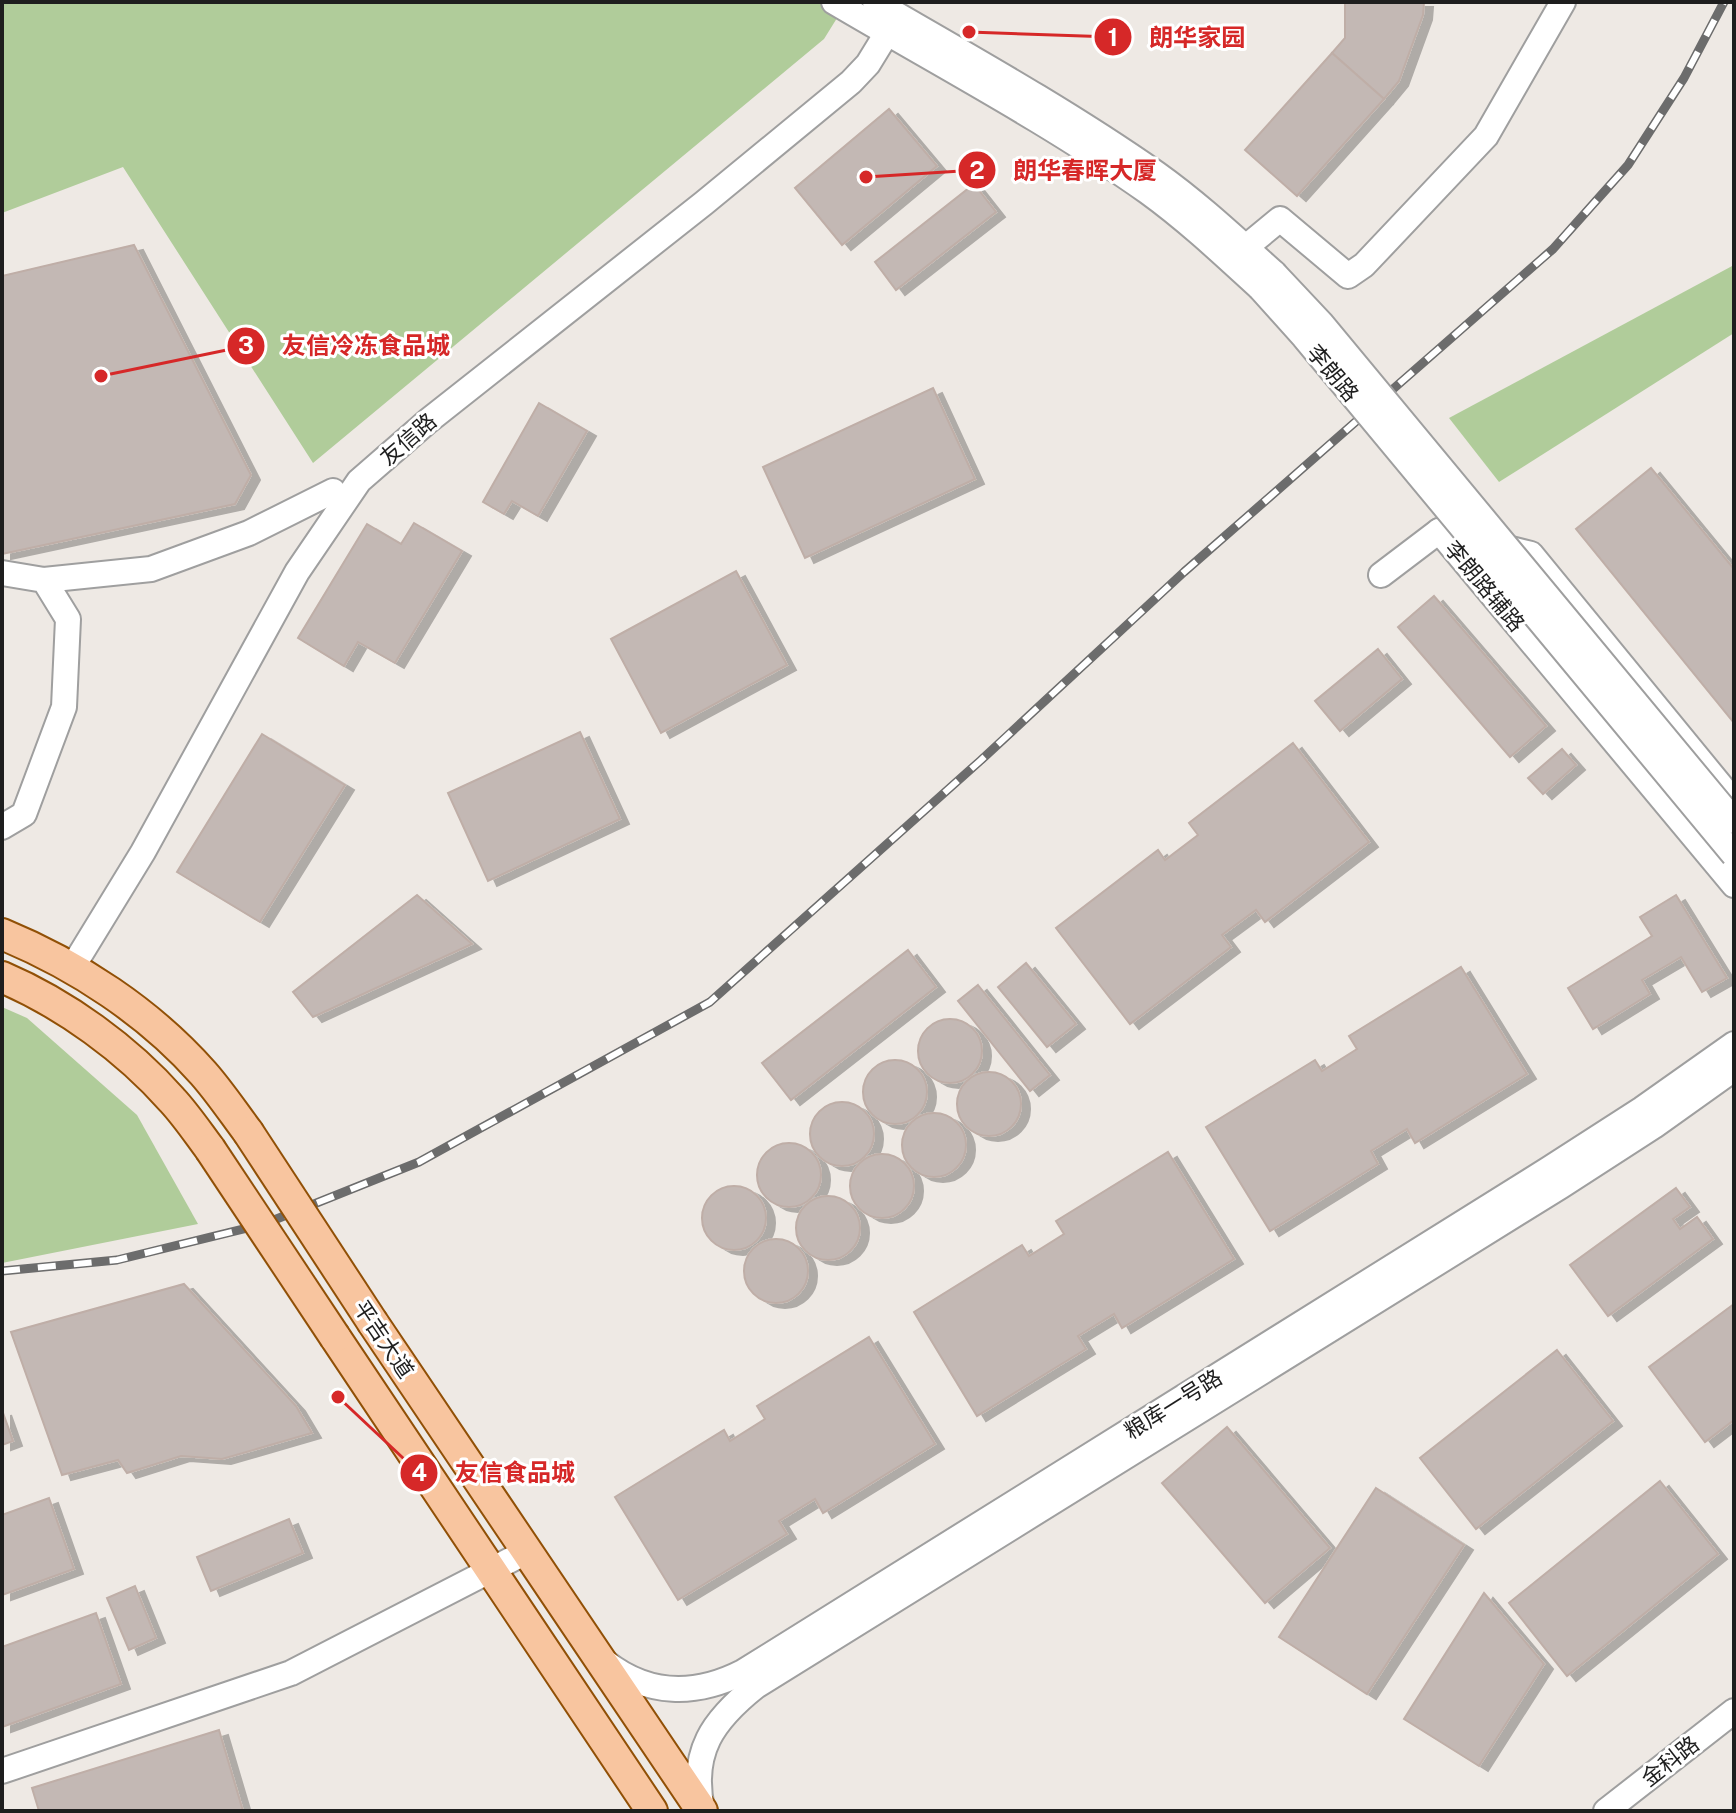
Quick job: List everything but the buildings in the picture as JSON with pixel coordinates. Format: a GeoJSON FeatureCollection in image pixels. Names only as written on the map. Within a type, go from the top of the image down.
{"type":"FeatureCollection","features":[{"type":"Feature","properties":{"kind":"main road","name":"平吉大道"},"geometry":{"type":"LineString","coordinates":[[2,934],[65,964],[153,1025],[202,1073],[248,1132],[702,1811]]}},
{"type":"Feature","properties":{"kind":"main road","name":"平吉大道"},"geometry":{"type":"LineString","coordinates":[[2,977],[41,996],[127,1056],[172,1100],[210,1149],[492,1571],[640,1807]]}},
{"type":"Feature","properties":{"kind":"street","name":"李朗路"},"geometry":{"type":"LineString","coordinates":[[834,2],[879,13],[1048,103],[1158,175],[1246,247],[1304,337],[1734,855]]}},
{"type":"Feature","properties":{"kind":"street"},"geometry":{"type":"LineString","coordinates":[[1246,247],[1280,219],[1348,276],[1364,265],[1486,136],[1563,2]]}},
{"type":"Feature","properties":{"kind":"street","name":"李朗路"},"geometry":{"type":"LineString","coordinates":[[879,13],[1038,122],[1148,192],[1321,323],[1734,821]]}},
{"type":"Feature","properties":{"kind":"street","name":"友信路"},"geometry":{"type":"LineString","coordinates":[[65,964],[284,564],[346,472],[415,412],[691,195],[838,73],[854,55],[879,13]]}},
{"type":"Feature","properties":{"kind":"street","name":"友信路"},"geometry":{"type":"LineString","coordinates":[[65,964],[143,852],[297,572],[359,481],[428,421],[692,213],[851,82],[868,64],[879,13]]}},
{"type":"Feature","properties":{"kind":"street"},"geometry":{"type":"LineString","coordinates":[[2,573],[44,580],[151,569],[249,533],[333,491]]}},
{"type":"Feature","properties":{"kind":"street"},"geometry":{"type":"LineString","coordinates":[[1381,575],[1439,531]]}},
{"type":"Feature","properties":{"kind":"street","name":"李朗路辅路"},"geometry":{"type":"LineString","coordinates":[[1439,531],[1531,554],[1734,802]]}},
{"type":"Feature","properties":{"kind":"street","name":"李朗路辅路"},"geometry":{"type":"LineString","coordinates":[[1439,531],[1734,885]]}},
{"type":"Feature","properties":{"kind":"street"},"geometry":{"type":"LineString","coordinates":[[2,827],[24,814],[64,707],[68,619],[44,580]]}},
{"type":"Feature","properties":{"kind":"street","name":"粮库一号路"},"geometry":{"type":"LineString","coordinates":[[597,1655],[618,1672],[642,1684],[669,1690],[709,1686],[743,1672],[1549,1169],[1734,1044]]}},
{"type":"Feature","properties":{"kind":"street","name":"粮库一号路"},"geometry":{"type":"LineString","coordinates":[[702,1811],[698,1791],[704,1748],[716,1723],[756,1686],[1561,1186],[1734,1069]]}},
{"type":"Feature","properties":{"kind":"street"},"geometry":{"type":"LineString","coordinates":[[2,1771],[291,1673],[526,1552]]}},
{"type":"Feature","properties":{"kind":"street","name":"金科路"},"geometry":{"type":"LineString","coordinates":[[1606,1811],[1734,1711]]}},
{"type":"Feature","properties":{"kind":"green space"},"geometry":{"type":"Polygon","coordinates":[[[2,2],[847,2],[824,39],[313,463],[123,167],[2,213],[2,2]]]}},
{"type":"Feature","properties":{"kind":"green space"},"geometry":{"type":"Polygon","coordinates":[[[1734,265],[1734,333],[1499,482],[1449,418],[1734,265]]]}},
{"type":"Feature","properties":{"kind":"green space"},"geometry":{"type":"Polygon","coordinates":[[[2,1007],[27,1018],[137,1115],[198,1224],[2,1263],[2,1007]]]}},
{"type":"Feature","properties":{"kind":"railway"},"geometry":{"type":"LineString","coordinates":[[2,1271],[117,1260],[264,1224],[419,1162],[710,1002],[980,761],[1184,572],[1553,249],[1628,165],[1684,78],[1724,2]]}},
{"type":"Feature","properties":{"kind":"place","name":"朗华家园"},"geometry":{"type":"Point","coordinates":[969,32]}},
{"type":"Feature","properties":{"kind":"place","name":"朗华春晖大厦"},"geometry":{"type":"Point","coordinates":[866,177]}},
{"type":"Feature","properties":{"kind":"place","name":"友信冷冻食品城"},"geometry":{"type":"Point","coordinates":[101,376]}},
{"type":"Feature","properties":{"kind":"place","name":"友信食品城"},"geometry":{"type":"Point","coordinates":[338,1397]}}]}
